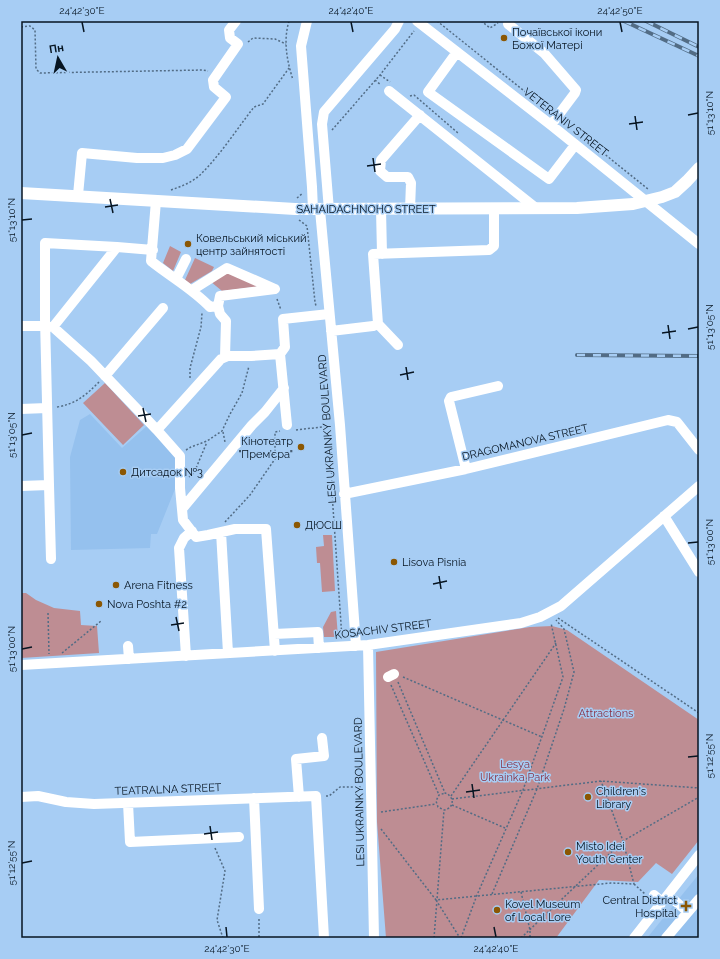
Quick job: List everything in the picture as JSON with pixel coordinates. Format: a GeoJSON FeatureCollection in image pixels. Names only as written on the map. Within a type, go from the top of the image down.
{"type":"FeatureCollection","features":[{"type":"Feature","properties":{"kind":"main road","name":"SAHAIDACHNOHO STREET"},"geometry":{"type":"LineString","coordinates":[[21,193],[78,195],[295,210],[537,209],[608,207],[647,202],[675,192],[699,168]]}},
{"type":"Feature","properties":{"kind":"street"},"geometry":{"type":"LineString","coordinates":[[78,195],[82,153],[137,158],[163,158],[187,149],[226,97],[214,87],[213,80],[238,44],[230,38],[229,30],[236,21]]}},
{"type":"Feature","properties":{"kind":"street","name":"LESI UKRAINKY BOULEVARD"},"geometry":{"type":"LineString","coordinates":[[307,21],[301,46],[312,187],[321,210]]}},
{"type":"Feature","properties":{"kind":"street","name":"LESI UKRAINKY BOULEVARD"},"geometry":{"type":"LineString","coordinates":[[356,646],[340,425],[331,331],[325,315],[321,210],[322,124],[324,112],[395,29],[399,21]]}},
{"type":"Feature","properties":{"kind":"street"},"geometry":{"type":"LineString","coordinates":[[508,24],[544,53],[576,90],[551,125]]}},
{"type":"Feature","properties":{"kind":"street","name":"VETERANIV STREET"},"geometry":{"type":"LineString","coordinates":[[416,25],[458,52],[636,192],[699,244]]}},
{"type":"Feature","properties":{"kind":"street"},"geometry":{"type":"LineString","coordinates":[[458,52],[428,92],[549,179],[576,145]]}},
{"type":"Feature","properties":{"kind":"street"},"geometry":{"type":"LineString","coordinates":[[389,91],[537,209]]}},
{"type":"Feature","properties":{"kind":"street"},"geometry":{"type":"LineString","coordinates":[[410,209],[411,183],[408,177],[387,177],[380,171],[381,160],[420,115]]}},
{"type":"Feature","properties":{"kind":"street"},"geometry":{"type":"LineString","coordinates":[[156,201],[151,261],[192,290],[210,307],[218,306]]}},
{"type":"Feature","properties":{"kind":"street"},"geometry":{"type":"LineString","coordinates":[[381,209],[382,254]]}},
{"type":"Feature","properties":{"kind":"street"},"geometry":{"type":"LineString","coordinates":[[398,345],[378,324],[373,254],[489,250],[494,246],[494,209]]}},
{"type":"Feature","properties":{"kind":"street"},"geometry":{"type":"LineString","coordinates":[[51,559],[47,408],[49,327],[45,243],[153,250]]}},
{"type":"Feature","properties":{"kind":"street"},"geometry":{"type":"LineString","coordinates":[[49,327],[117,247]]}},
{"type":"Feature","properties":{"kind":"street"},"geometry":{"type":"LineString","coordinates":[[176,279],[186,260]]}},
{"type":"Feature","properties":{"kind":"street"},"geometry":{"type":"LineString","coordinates":[[192,290],[227,268],[275,289]]}},
{"type":"Feature","properties":{"kind":"street"},"geometry":{"type":"LineString","coordinates":[[225,358],[226,321],[220,314],[218,306],[220,296],[275,289]]}},
{"type":"Feature","properties":{"kind":"street"},"geometry":{"type":"LineString","coordinates":[[105,376],[163,308]]}},
{"type":"Feature","properties":{"kind":"street"},"geometry":{"type":"LineString","coordinates":[[287,429],[280,354],[285,347],[283,319],[325,315]]}},
{"type":"Feature","properties":{"kind":"street"},"geometry":{"type":"LineString","coordinates":[[331,331],[373,326],[378,324]]}},
{"type":"Feature","properties":{"kind":"street"},"geometry":{"type":"LineString","coordinates":[[21,326],[49,327],[91,361],[180,456],[180,488],[183,520],[196,537],[235,529],[266,529],[275,650]]}},
{"type":"Feature","properties":{"kind":"street"},"geometry":{"type":"LineString","coordinates":[[157,430],[221,359],[228,356],[280,354]]}},
{"type":"Feature","properties":{"kind":"street"},"geometry":{"type":"LineString","coordinates":[[466,468],[449,401],[451,397],[498,386]]}},
{"type":"Feature","properties":{"kind":"street"},"geometry":{"type":"LineString","coordinates":[[182,509],[284,388]]}},
{"type":"Feature","properties":{"kind":"street"},"geometry":{"type":"LineString","coordinates":[[21,410],[47,408]]}},
{"type":"Feature","properties":{"kind":"street","name":"DRAGOMANOVA STREET"},"geometry":{"type":"LineString","coordinates":[[344,494],[420,482],[466,468],[668,420],[676,422],[699,450]]}},
{"type":"Feature","properties":{"kind":"street"},"geometry":{"type":"LineString","coordinates":[[21,486],[49,485]]}},
{"type":"Feature","properties":{"kind":"street","name":"KOSACHIV STREET"},"geometry":{"type":"LineString","coordinates":[[21,665],[368,645],[521,623],[540,618],[561,606],[699,486]]}},
{"type":"Feature","properties":{"kind":"street"},"geometry":{"type":"LineString","coordinates":[[664,516],[699,572]]}},
{"type":"Feature","properties":{"kind":"street"},"geometry":{"type":"LineString","coordinates":[[186,656],[179,548],[184,538],[192,531]]}},
{"type":"Feature","properties":{"kind":"street"},"geometry":{"type":"LineString","coordinates":[[221,532],[228,653]]}},
{"type":"Feature","properties":{"kind":"street"},"geometry":{"type":"LineString","coordinates":[[274,634],[318,632],[319,648]]}},
{"type":"Feature","properties":{"kind":"street","name":"LESI UKRAINKY BOULEVARD"},"geometry":{"type":"LineString","coordinates":[[368,645],[374,938]]}},
{"type":"Feature","properties":{"kind":"street"},"geometry":{"type":"LineString","coordinates":[[128,646],[129,659]]}},
{"type":"Feature","properties":{"kind":"street"},"geometry":{"type":"LineString","coordinates":[[299,797],[296,759],[324,756],[322,738]]}},
{"type":"Feature","properties":{"kind":"street","name":"TEATRALNA STREET"},"geometry":{"type":"LineString","coordinates":[[21,797],[38,796],[66,802],[94,804],[316,796]]}},
{"type":"Feature","properties":{"kind":"street"},"geometry":{"type":"LineString","coordinates":[[316,796],[324,938]]}},
{"type":"Feature","properties":{"kind":"street"},"geometry":{"type":"LineString","coordinates":[[254,798],[259,909]]}},
{"type":"Feature","properties":{"kind":"street"},"geometry":{"type":"LineString","coordinates":[[128,803],[130,842],[239,837]]}},
{"type":"Feature","properties":{"kind":"street"},"geometry":{"type":"LineString","coordinates":[[634,938],[699,855]]}},
{"type":"Feature","properties":{"kind":"street"},"geometry":{"type":"LineString","coordinates":[[654,895],[665,898],[688,912]]}},
{"type":"Feature","properties":{"kind":"street"},"geometry":{"type":"LineString","coordinates":[[666,938],[699,899]]}},
{"type":"Feature","properties":{"kind":"path"},"geometry":{"type":"LineString","coordinates":[[289,21],[286,44],[288,64],[293,80]]}},
{"type":"Feature","properties":{"kind":"path"},"geometry":{"type":"LineString","coordinates":[[482,21],[490,28],[498,23],[508,24]]}},
{"type":"Feature","properties":{"kind":"path"},"geometry":{"type":"LineString","coordinates":[[332,130],[380,74],[416,25]]}},
{"type":"Feature","properties":{"kind":"path"},"geometry":{"type":"LineString","coordinates":[[21,27],[30,26],[34,30],[36,70],[40,73],[203,70],[209,71],[216,76]]}},
{"type":"Feature","properties":{"kind":"path"},"geometry":{"type":"LineString","coordinates":[[238,44],[246,44],[254,38],[275,39],[286,44]]}},
{"type":"Feature","properties":{"kind":"path"},"geometry":{"type":"LineString","coordinates":[[636,192],[648,189]]}},
{"type":"Feature","properties":{"kind":"path"},"geometry":{"type":"LineString","coordinates":[[303,193],[296,198],[295,210],[297,218],[307,226],[315,302],[325,315]]}},
{"type":"Feature","properties":{"kind":"path"},"geometry":{"type":"LineString","coordinates":[[275,289],[283,319]]}},
{"type":"Feature","properties":{"kind":"path"},"geometry":{"type":"LineString","coordinates":[[192,391],[190,368],[201,327],[205,302]]}},
{"type":"Feature","properties":{"kind":"path"},"geometry":{"type":"LineString","coordinates":[[180,456],[191,447],[207,441],[222,431],[242,393],[251,356]]}},
{"type":"Feature","properties":{"kind":"path"},"geometry":{"type":"LineString","coordinates":[[47,408],[64,406],[78,401],[105,376]]}},
{"type":"Feature","properties":{"kind":"path"},"geometry":{"type":"LineString","coordinates":[[225,522],[250,495],[275,459],[275,432],[287,429],[340,425]]}},
{"type":"Feature","properties":{"kind":"path"},"geometry":{"type":"LineString","coordinates":[[180,488],[194,473],[207,441]]}},
{"type":"Feature","properties":{"kind":"path"},"geometry":{"type":"LineString","coordinates":[[331,441],[332,493],[342,647]]}},
{"type":"Feature","properties":{"kind":"path"},"geometry":{"type":"LineString","coordinates":[[48,613],[49,660]]}},
{"type":"Feature","properties":{"kind":"path"},"geometry":{"type":"LineString","coordinates":[[460,938],[505,828],[523,790],[563,677],[549,613]]}},
{"type":"Feature","properties":{"kind":"path"},"geometry":{"type":"LineString","coordinates":[[549,613],[699,713]]}},
{"type":"Feature","properties":{"kind":"path"},"geometry":{"type":"LineString","coordinates":[[492,894],[536,789],[564,709],[574,672],[564,629],[549,613]]}},
{"type":"Feature","properties":{"kind":"path"},"geometry":{"type":"LineString","coordinates":[[59,656],[101,621]]}},
{"type":"Feature","properties":{"kind":"path"},"geometry":{"type":"LineString","coordinates":[[451,796],[556,643]]}},
{"type":"Feature","properties":{"kind":"path"},"geometry":{"type":"LineString","coordinates":[[391,675],[503,720],[542,738]]}},
{"type":"Feature","properties":{"kind":"path"},"geometry":{"type":"LineString","coordinates":[[391,675],[445,794]]}},
{"type":"Feature","properties":{"kind":"path"},"geometry":{"type":"LineString","coordinates":[[391,675],[439,795],[436,804]]}},
{"type":"Feature","properties":{"kind":"path"},"geometry":{"type":"LineString","coordinates":[[436,900],[611,883],[634,884],[623,841],[601,780]]}},
{"type":"Feature","properties":{"kind":"path"},"geometry":{"type":"LineString","coordinates":[[452,799],[601,780],[699,788]]}},
{"type":"Feature","properties":{"kind":"path"},"geometry":{"type":"LineString","coordinates":[[316,796],[329,796],[340,787],[371,787]]}},
{"type":"Feature","properties":{"kind":"path"},"geometry":{"type":"LineString","coordinates":[[439,795],[445,794],[451,796]]}},
{"type":"Feature","properties":{"kind":"path"},"geometry":{"type":"LineString","coordinates":[[436,804],[444,810],[450,808],[452,805],[451,796]]}},
{"type":"Feature","properties":{"kind":"path"},"geometry":{"type":"LineString","coordinates":[[521,938],[623,841],[699,797]]}},
{"type":"Feature","properties":{"kind":"path"},"geometry":{"type":"LineString","coordinates":[[371,814],[436,804]]}},
{"type":"Feature","properties":{"kind":"path"},"geometry":{"type":"LineString","coordinates":[[452,805],[505,828]]}},
{"type":"Feature","properties":{"kind":"path"},"geometry":{"type":"LineString","coordinates":[[434,938],[444,810]]}},
{"type":"Feature","properties":{"kind":"path"},"geometry":{"type":"LineString","coordinates":[[381,828],[436,900],[460,938]]}},
{"type":"Feature","properties":{"kind":"path"},"geometry":{"type":"LineString","coordinates":[[212,838],[225,870],[217,920],[223,938]]}},
{"type":"Feature","properties":{"kind":"path"},"geometry":{"type":"LineString","coordinates":[[521,892],[530,930],[530,938]]}},
{"type":"Feature","properties":{"kind":"path"},"geometry":{"type":"LineString","coordinates":[[259,909],[259,938]]}},
{"type":"Feature","properties":{"kind":"shaded area","name":"Дитсадок №3"},"geometry":{"type":"Polygon","coordinates":[[[90,414],[122,448],[148,425],[177,459],[177,484],[157,534],[151,534],[150,548],[71,550],[70,457],[80,420],[90,414]]]}},
{"type":"Feature","properties":{"kind":"shaded area","name":"Central District Hospital"},"geometry":{"type":"Polygon","coordinates":[[[699,874],[699,938],[647,938],[699,874]]]}},
{"type":"Feature","properties":{"kind":"green space"},"geometry":{"type":"Polygon","coordinates":[[[170,246],[181,252],[173,271],[163,263],[170,246]]]}},
{"type":"Feature","properties":{"kind":"green space"},"geometry":{"type":"Polygon","coordinates":[[[195,258],[214,267],[212,271],[190,284],[185,280],[195,258]]]}},
{"type":"Feature","properties":{"kind":"green space"},"geometry":{"type":"Polygon","coordinates":[[[226,271],[261,286],[222,291],[210,281],[226,271]]]}},
{"type":"Feature","properties":{"kind":"green space"},"geometry":{"type":"Polygon","coordinates":[[[105,383],[144,425],[123,445],[83,403],[105,383]]]}},
{"type":"Feature","properties":{"kind":"green space"},"geometry":{"type":"Polygon","coordinates":[[[323,535],[332,535],[335,591],[322,592],[320,563],[317,563],[316,547],[324,546],[323,535]]]}},
{"type":"Feature","properties":{"kind":"green space"},"geometry":{"type":"Polygon","coordinates":[[[21,593],[26,593],[36,600],[54,608],[80,611],[81,625],[97,626],[99,653],[21,658],[21,593]]]}},
{"type":"Feature","properties":{"kind":"green space"},"geometry":{"type":"Polygon","coordinates":[[[336,611],[338,637],[324,637],[323,627],[331,612],[336,611]]]}},
{"type":"Feature","properties":{"kind":"green space","name":"Lesya Ukrainka Park"},"geometry":{"type":"Polygon","coordinates":[[[552,626],[567,630],[699,720],[699,840],[672,874],[656,863],[638,882],[599,880],[556,938],[386,938],[377,822],[376,652],[530,627],[552,626]]]}},
{"type":"Feature","properties":{"kind":"railway"},"geometry":{"type":"LineString","coordinates":[[624,21],[699,56]]}},
{"type":"Feature","properties":{"kind":"railway"},"geometry":{"type":"LineString","coordinates":[[646,21],[699,47]]}},
{"type":"Feature","properties":{"kind":"railway"},"geometry":{"type":"LineString","coordinates":[[577,355],[699,356]]}},
{"type":"Feature","properties":{"kind":"place","name":"Почаївської ікони Божої Матері"},"geometry":{"type":"Point","coordinates":[504,38]}},
{"type":"Feature","properties":{"kind":"place","name":"Ковельський міський центр зайнятості"},"geometry":{"type":"Point","coordinates":[188,244]}},
{"type":"Feature","properties":{"kind":"place","name":"Кінотеатр \"Прем’єра\""},"geometry":{"type":"Point","coordinates":[301,447]}},
{"type":"Feature","properties":{"kind":"place","name":"Дитсадок №3"},"geometry":{"type":"Point","coordinates":[123,472]}},
{"type":"Feature","properties":{"kind":"place","name":"ДЮСШ"},"geometry":{"type":"Point","coordinates":[297,525]}},
{"type":"Feature","properties":{"kind":"place","name":"Lisova Pisnia"},"geometry":{"type":"Point","coordinates":[394,562]}},
{"type":"Feature","properties":{"kind":"place","name":"Arena Fitness"},"geometry":{"type":"Point","coordinates":[116,585]}},
{"type":"Feature","properties":{"kind":"place","name":"Nova Poshta #2"},"geometry":{"type":"Point","coordinates":[99,604]}},
{"type":"Feature","properties":{"kind":"place","name":"Children's Library"},"geometry":{"type":"Point","coordinates":[588,797]}},
{"type":"Feature","properties":{"kind":"place","name":"Misto Idei Youth Center"},"geometry":{"type":"Point","coordinates":[568,852]}},
{"type":"Feature","properties":{"kind":"place","name":"Central District Hospital"},"geometry":{"type":"Point","coordinates":[686,906]}},
{"type":"Feature","properties":{"kind":"place","name":"Kovel Museum of Local Lore"},"geometry":{"type":"Point","coordinates":[497,910]}},
{"type":"Feature","properties":{"kind":"park label","name":"Attractions"},"geometry":{"type":"Point","coordinates":[606,713]}}]}
